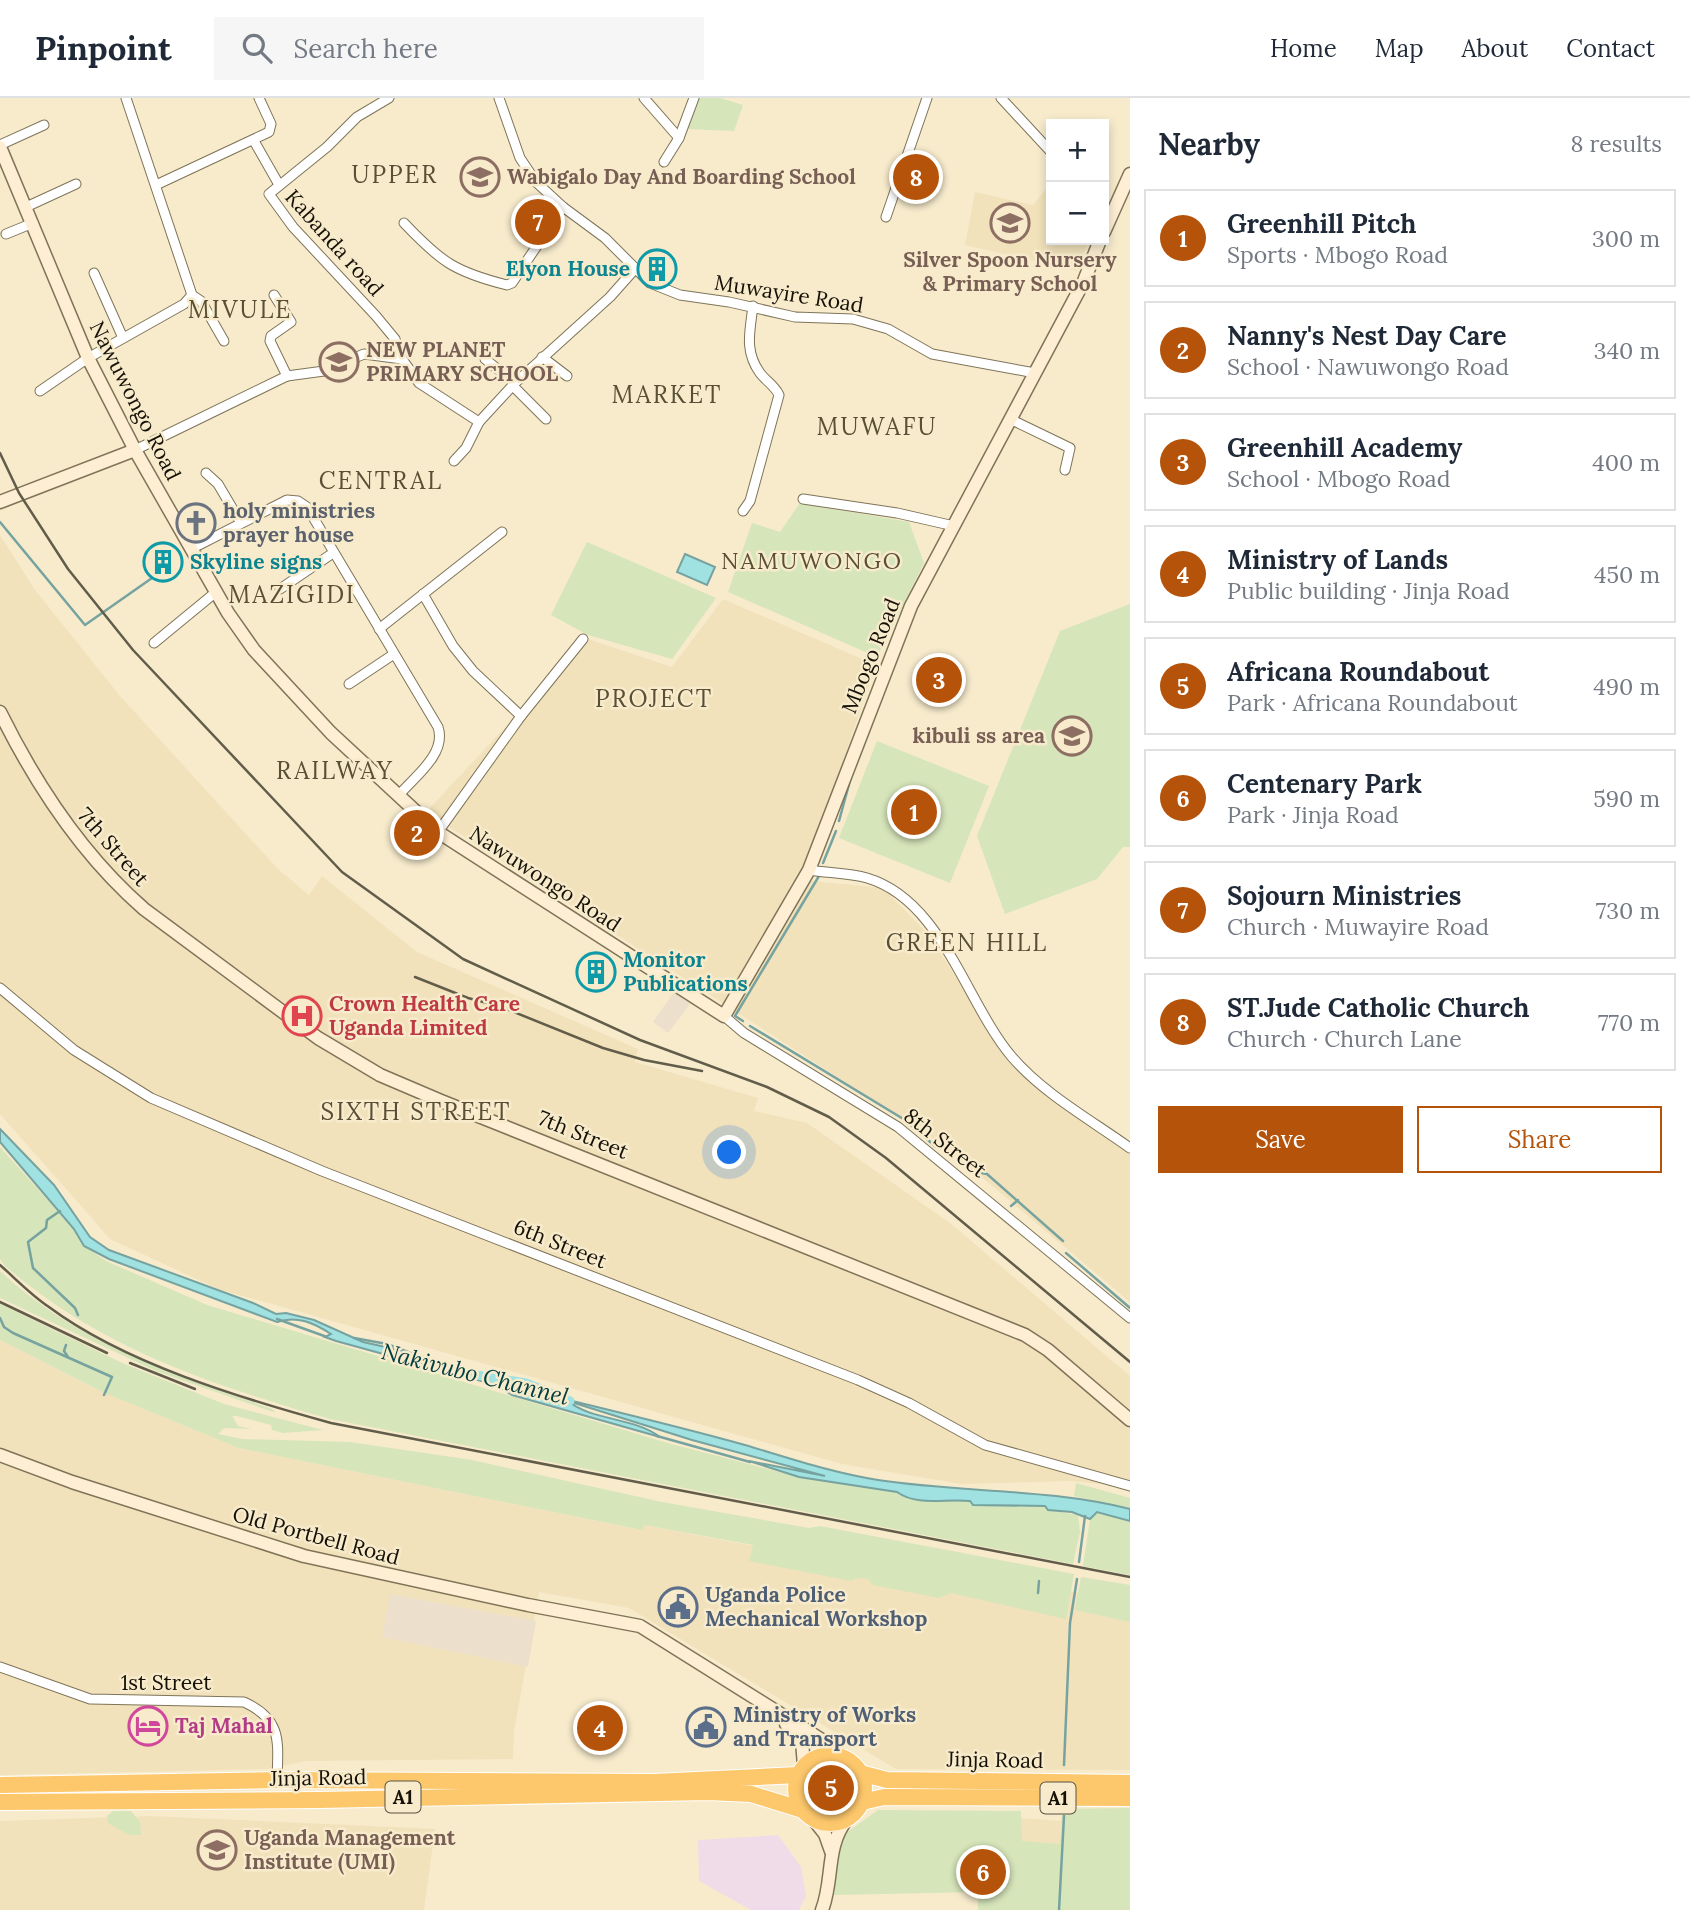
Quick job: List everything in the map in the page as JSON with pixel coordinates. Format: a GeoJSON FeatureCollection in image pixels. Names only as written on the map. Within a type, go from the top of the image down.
{"type":"FeatureCollection","features":[{"type":"Feature","properties":{"kind":"highway","name":"A1"},"geometry":{"type":"LineString","coordinates":[[801,1771],[823,1755],[844,1758]]}},
{"type":"Feature","properties":{"kind":"highway"},"geometry":{"type":"LineString","coordinates":[[844,1758],[860,1773],[864,1792],[862,1802],[847,1819]]}},
{"type":"Feature","properties":{"kind":"highway"},"geometry":{"type":"LineString","coordinates":[[801,1771],[795,1787],[808,1815]]}},
{"type":"Feature","properties":{"kind":"highway","name":"Jinja Road"},"geometry":{"type":"LineString","coordinates":[[0,1785],[277,1780],[654,1782],[801,1771]]}},
{"type":"Feature","properties":{"kind":"highway","name":"Jinja Road"},"geometry":{"type":"LineString","coordinates":[[860,1773],[887,1780],[1130,1783]]}},
{"type":"Feature","properties":{"kind":"highway"},"geometry":{"type":"LineString","coordinates":[[318,1780],[324,1787],[320,1800]]}},
{"type":"Feature","properties":{"kind":"highway"},"geometry":{"type":"LineString","coordinates":[[236,1781],[233,1794],[237,1800]]}},
{"type":"Feature","properties":{"kind":"highway","name":"Jinja Road"},"geometry":{"type":"LineString","coordinates":[[0,1802],[320,1800],[708,1792],[751,1794],[808,1815]]}},
{"type":"Feature","properties":{"kind":"highway","name":"Jinja Road"},"geometry":{"type":"LineString","coordinates":[[862,1802],[884,1797],[1130,1798]]}},
{"type":"Feature","properties":{"kind":"highway","name":"A1"},"geometry":{"type":"LineString","coordinates":[[808,1815],[836,1823],[847,1819]]}},
{"type":"Feature","properties":{"kind":"street"},"geometry":{"type":"LineString","coordinates":[[126,98],[192,295],[201,301],[224,341]]}},
{"type":"Feature","properties":{"kind":"street"},"geometry":{"type":"LineString","coordinates":[[156,185],[254,141],[271,128],[259,98]]}},
{"type":"Feature","properties":{"kind":"street","name":"Kabanda road"},"geometry":{"type":"LineString","coordinates":[[389,98],[357,117],[327,147],[278,183],[269,194],[395,339],[402,359],[419,383],[480,422]]}},
{"type":"Feature","properties":{"kind":"street","name":"Muwayire Road"},"geometry":{"type":"LineString","coordinates":[[499,98],[520,158],[536,182],[562,207],[605,238],[634,270],[665,290],[753,306],[795,317],[833,317],[869,323],[888,329],[932,354],[1035,373]]}},
{"type":"Feature","properties":{"kind":"street"},"geometry":{"type":"LineString","coordinates":[[644,98],[679,138]]}},
{"type":"Feature","properties":{"kind":"street"},"geometry":{"type":"LineString","coordinates":[[664,162],[679,138],[694,98]]}},
{"type":"Feature","properties":{"kind":"street"},"geometry":{"type":"LineString","coordinates":[[886,217],[926,98]]}},
{"type":"Feature","properties":{"kind":"street"},"geometry":{"type":"LineString","coordinates":[[1001,98],[1046,147]]}},
{"type":"Feature","properties":{"kind":"street"},"geometry":{"type":"LineString","coordinates":[[0,146],[44,125]]}},
{"type":"Feature","properties":{"kind":"street"},"geometry":{"type":"LineString","coordinates":[[254,141],[278,183]]}},
{"type":"Feature","properties":{"kind":"street","name":"Nawuwongo Road"},"geometry":{"type":"LineString","coordinates":[[0,146],[88,358],[135,450],[191,549],[254,650],[287,688],[438,832],[724,1016]]}},
{"type":"Feature","properties":{"kind":"street"},"geometry":{"type":"LineString","coordinates":[[1109,210],[1130,174]]}},
{"type":"Feature","properties":{"kind":"street"},"geometry":{"type":"LineString","coordinates":[[26,207],[76,184]]}},
{"type":"Feature","properties":{"kind":"street"},"geometry":{"type":"LineString","coordinates":[[404,223],[444,262],[460,271],[507,285],[512,283],[562,207]]}},
{"type":"Feature","properties":{"kind":"street"},"geometry":{"type":"LineString","coordinates":[[6,234],[33,223]]}},
{"type":"Feature","properties":{"kind":"street","name":"Mbogo Road"},"geometry":{"type":"LineString","coordinates":[[724,1016],[809,870],[911,606],[1084,281],[1098,245]]}},
{"type":"Feature","properties":{"kind":"street"},"geometry":{"type":"LineString","coordinates":[[454,461],[466,448],[480,422],[514,384],[610,297],[634,270]]}},
{"type":"Feature","properties":{"kind":"street"},"geometry":{"type":"LineString","coordinates":[[94,273],[123,338]]}},
{"type":"Feature","properties":{"kind":"street"},"geometry":{"type":"LineString","coordinates":[[40,391],[88,358],[184,304],[192,295]]}},
{"type":"Feature","properties":{"kind":"street"},"geometry":{"type":"LineString","coordinates":[[274,295],[290,322],[271,336],[270,341],[287,376]]}},
{"type":"Feature","properties":{"kind":"street"},"geometry":{"type":"LineString","coordinates":[[743,511],[750,501],[779,395],[757,369],[749,353],[748,338],[753,306]]}},
{"type":"Feature","properties":{"kind":"street"},"geometry":{"type":"LineString","coordinates":[[0,502],[135,450],[287,376],[324,371],[364,354],[402,359]]}},
{"type":"Feature","properties":{"kind":"street"},"geometry":{"type":"LineString","coordinates":[[542,357],[567,376]]}},
{"type":"Feature","properties":{"kind":"street"},"geometry":{"type":"LineString","coordinates":[[485,359],[514,384],[547,419]]}},
{"type":"Feature","properties":{"kind":"street"},"geometry":{"type":"LineString","coordinates":[[1010,419],[1070,448],[1066,470]]}},
{"type":"Feature","properties":{"kind":"street"},"geometry":{"type":"LineString","coordinates":[[206,473],[218,484],[241,523]]}},
{"type":"Feature","properties":{"kind":"street"},"geometry":{"type":"LineString","coordinates":[[803,499],[897,513],[954,526]]}},
{"type":"Feature","properties":{"kind":"street"},"geometry":{"type":"LineString","coordinates":[[191,549],[287,500],[298,500],[307,506],[438,727],[442,739],[438,750],[398,796]]}},
{"type":"Feature","properties":{"kind":"street"},"geometry":{"type":"LineString","coordinates":[[379,629],[502,533]]}},
{"type":"Feature","properties":{"kind":"street"},"geometry":{"type":"LineString","coordinates":[[280,589],[333,553]]}},
{"type":"Feature","properties":{"kind":"street"},"geometry":{"type":"LineString","coordinates":[[154,643],[216,592]]}},
{"type":"Feature","properties":{"kind":"street"},"geometry":{"type":"LineString","coordinates":[[424,594],[453,646],[473,671],[521,716]]}},
{"type":"Feature","properties":{"kind":"street"},"geometry":{"type":"LineString","coordinates":[[438,832],[521,716],[583,639]]}},
{"type":"Feature","properties":{"kind":"street"},"geometry":{"type":"LineString","coordinates":[[349,684],[394,654]]}},
{"type":"Feature","properties":{"kind":"street","name":"7th Street"},"geometry":{"type":"LineString","coordinates":[[0,712],[19,751],[56,811],[119,888],[350,1059],[441,1101],[1025,1335],[1048,1350],[1130,1420]]}},
{"type":"Feature","properties":{"kind":"street"},"geometry":{"type":"LineString","coordinates":[[809,870],[864,877],[885,886],[903,900],[939,937],[1011,1056],[1048,1090],[1130,1148]]}},
{"type":"Feature","properties":{"kind":"street","name":"6th Street"},"geometry":{"type":"LineString","coordinates":[[0,988],[93,1063],[172,1107],[322,1171],[858,1380],[909,1403],[985,1445],[1130,1486]]}},
{"type":"Feature","properties":{"kind":"street","name":"8th Street"},"geometry":{"type":"LineString","coordinates":[[724,1016],[744,1033],[898,1127],[1130,1318]]}},
{"type":"Feature","properties":{"kind":"street","name":"Old Portbell Road"},"geometry":{"type":"LineString","coordinates":[[0,1455],[72,1482],[304,1556],[644,1628],[822,1740],[844,1758]]}},
{"type":"Feature","properties":{"kind":"street","name":"Old Portbell Road"},"geometry":{"type":"LineString","coordinates":[[630,1626],[785,1723],[802,1741],[801,1771]]}},
{"type":"Feature","properties":{"kind":"street","name":"1st Street"},"geometry":{"type":"LineString","coordinates":[[0,1667],[90,1699],[244,1702],[261,1712],[274,1727],[277,1780]]}},
{"type":"Feature","properties":{"kind":"street"},"geometry":{"type":"LineString","coordinates":[[808,1815],[825,1834],[831,1851]]}},
{"type":"Feature","properties":{"kind":"street"},"geometry":{"type":"LineString","coordinates":[[822,1910],[831,1851],[838,1830],[847,1819]]}},
{"type":"Feature","properties":{"kind":"shaded area","name":"Silver Spoon Nursery & Primary School"},"geometry":{"type":"Polygon","coordinates":[[[1046,189],[1046,245],[1087,245],[1077,271],[965,245],[975,192],[1033,205],[1046,189]]]}},
{"type":"Feature","properties":{"kind":"shaded area"},"geometry":{"type":"Polygon","coordinates":[[[0,535],[35,590],[120,696],[278,869],[309,895],[322,876],[417,952],[638,1049],[635,1062],[758,1098],[754,1111],[807,1123],[950,1223],[1130,1376],[1130,1487],[1070,1481],[962,1484],[842,1464],[218,1289],[110,1239],[0,1114],[0,535]]]}},
{"type":"Feature","properties":{"kind":"shaded area"},"geometry":{"type":"Polygon","coordinates":[[[723,599],[876,665],[802,880],[883,888],[928,934],[1015,1067],[1130,1155],[1130,1302],[946,1147],[426,812],[588,639],[672,667],[723,599]]]}},
{"type":"Feature","properties":{"kind":"shaded area"},"geometry":{"type":"Polygon","coordinates":[[[674,992],[690,1004],[668,1033],[653,1022],[674,992]]]}},
{"type":"Feature","properties":{"kind":"shaded area"},"geometry":{"type":"Polygon","coordinates":[[[0,1340],[107,1394],[239,1448],[641,1530],[643,1525],[754,1546],[1130,1600],[1130,1770],[896,1769],[629,1608],[539,1592],[514,1732],[513,1759],[306,1761],[267,1769],[0,1775],[0,1340]]]}},
{"type":"Feature","properties":{"kind":"shaded area"},"geometry":{"type":"Polygon","coordinates":[[[390,1594],[536,1621],[528,1667],[382,1637],[390,1594]]]}},
{"type":"Feature","properties":{"kind":"shaded area","name":"Uganda Management Institute (UMI)"},"geometry":{"type":"Polygon","coordinates":[[[149,1816],[435,1829],[424,1910],[0,1910],[0,1821],[149,1816]]]}},
{"type":"Feature","properties":{"kind":"shaded area"},"geometry":{"type":"Polygon","coordinates":[[[1021,1818],[1061,1821],[1060,1844],[1022,1842],[1021,1818]]]}},
{"type":"Feature","properties":{"kind":"shaded area"},"geometry":{"type":"Polygon","coordinates":[[[778,1835],[801,1867],[806,1896],[799,1910],[751,1910],[699,1881],[698,1840],[778,1835]]]}},
{"type":"Feature","properties":{"kind":"green space"},"geometry":{"type":"Polygon","coordinates":[[[698,98],[720,98],[743,105],[734,131],[686,129],[698,98]]]}},
{"type":"Feature","properties":{"kind":"green space"},"geometry":{"type":"Polygon","coordinates":[[[800,503],[909,522],[924,563],[877,657],[728,592],[752,523],[780,532],[800,503]]]}},
{"type":"Feature","properties":{"kind":"green space"},"geometry":{"type":"Polygon","coordinates":[[[587,542],[716,598],[672,659],[588,635],[551,615],[587,542]]]}},
{"type":"Feature","properties":{"kind":"green space","name":"kibuli ss area"},"geometry":{"type":"Polygon","coordinates":[[[1130,604],[1130,847],[1123,847],[1097,879],[1005,914],[977,836],[1060,631],[1130,604]]]}},
{"type":"Feature","properties":{"kind":"green space"},"geometry":{"type":"Polygon","coordinates":[[[877,741],[989,786],[950,883],[839,838],[877,741]]]}},
{"type":"Feature","properties":{"kind":"green space"},"geometry":{"type":"Polygon","coordinates":[[[0,1147],[74,1229],[84,1246],[106,1261],[207,1305],[671,1444],[799,1477],[897,1492],[919,1500],[957,1499],[1045,1506],[1049,1510],[1078,1515],[1080,1532],[1073,1564],[330,1419],[199,1377],[119,1342],[80,1320],[5,1266],[0,1259],[0,1147]]]}},
{"type":"Feature","properties":{"kind":"green space"},"geometry":{"type":"Polygon","coordinates":[[[0,1271],[29,1296],[94,1337],[128,1354],[272,1409],[276,1413],[156,1371],[0,1298],[0,1271]]]}},
{"type":"Feature","properties":{"kind":"green space"},"geometry":{"type":"Polygon","coordinates":[[[0,1304],[122,1363],[224,1404],[323,1430],[283,1433],[272,1430],[271,1425],[232,1416],[238,1426],[251,1429],[224,1428],[218,1434],[242,1439],[350,1442],[472,1460],[662,1502],[809,1528],[820,1526],[1074,1574],[1066,1619],[951,1593],[939,1598],[873,1585],[868,1579],[857,1578],[851,1581],[749,1561],[753,1545],[644,1525],[642,1530],[239,1448],[107,1394],[0,1340],[0,1304]]]}},
{"type":"Feature","properties":{"kind":"green space"},"geometry":{"type":"Polygon","coordinates":[[[1076,1483],[1130,1498],[1130,1509],[1074,1496],[1076,1483]]]}},
{"type":"Feature","properties":{"kind":"green space"},"geometry":{"type":"Polygon","coordinates":[[[1097,1512],[1130,1521],[1130,1575],[1083,1566],[1090,1519],[1097,1512]]]}},
{"type":"Feature","properties":{"kind":"green space"},"geometry":{"type":"Polygon","coordinates":[[[1081,1577],[1130,1585],[1130,1622],[1075,1610],[1081,1577]]]}},
{"type":"Feature","properties":{"kind":"green space"},"geometry":{"type":"Polygon","coordinates":[[[832,1762],[842,1764],[850,1770],[856,1778],[856,1798],[850,1806],[842,1812],[832,1814],[822,1812],[814,1806],[808,1798],[806,1788],[808,1778],[814,1770],[822,1764],[832,1762]]]}},
{"type":"Feature","properties":{"kind":"green space"},"geometry":{"type":"Polygon","coordinates":[[[1130,1808],[1130,1910],[978,1910],[978,1892],[834,1895],[838,1853],[846,1833],[878,1810],[1021,1811],[1022,1841],[1060,1844],[1062,1809],[1130,1808]]]}},
{"type":"Feature","properties":{"kind":"green space"},"geometry":{"type":"Polygon","coordinates":[[[113,1811],[131,1811],[140,1822],[141,1835],[129,1835],[108,1823],[107,1816],[113,1811]]]}},
{"type":"Feature","properties":{"kind":"water"},"geometry":{"type":"Polygon","coordinates":[[[685,554],[715,567],[707,585],[677,572],[685,554]]]}},
{"type":"Feature","properties":{"kind":"water"},"geometry":{"type":"Polygon","coordinates":[[[0,1129],[54,1185],[90,1237],[109,1250],[276,1314],[286,1313],[314,1320],[363,1342],[408,1352],[470,1372],[483,1373],[508,1386],[555,1400],[560,1398],[676,1427],[844,1473],[910,1484],[1099,1502],[1130,1509],[1130,1521],[1097,1512],[1090,1519],[1072,1512],[1048,1510],[1045,1506],[973,1505],[970,1501],[961,1500],[923,1501],[905,1497],[897,1492],[799,1477],[749,1461],[825,1476],[692,1440],[568,1401],[589,1412],[638,1426],[660,1437],[512,1395],[496,1385],[336,1341],[325,1337],[331,1334],[305,1321],[291,1319],[277,1322],[109,1259],[84,1246],[74,1229],[0,1142],[0,1129]]]}},
{"type":"Feature","properties":{"kind":"waterway"},"geometry":{"type":"LineString","coordinates":[[0,522],[85,625],[162,571]]}},
{"type":"Feature","properties":{"kind":"waterway"},"geometry":{"type":"LineString","coordinates":[[839,821],[851,777]]}},
{"type":"Feature","properties":{"kind":"waterway"},"geometry":{"type":"LineString","coordinates":[[823,863],[836,831]]}},
{"type":"Feature","properties":{"kind":"waterway"},"geometry":{"type":"LineString","coordinates":[[743,1021],[735,1016],[819,876]]}},
{"type":"Feature","properties":{"kind":"waterway"},"geometry":{"type":"LineString","coordinates":[[750,1026],[905,1120],[936,1147]]}},
{"type":"Feature","properties":{"kind":"waterway"},"geometry":{"type":"LineString","coordinates":[[981,1173],[987,1174],[1063,1241]]}},
{"type":"Feature","properties":{"kind":"waterway"},"geometry":{"type":"LineString","coordinates":[[1011,1206],[1018,1200]]}},
{"type":"Feature","properties":{"kind":"waterway"},"geometry":{"type":"LineString","coordinates":[[60,1211],[47,1220],[46,1228],[28,1242],[33,1268],[75,1308],[78,1315]]}},
{"type":"Feature","properties":{"kind":"waterway"},"geometry":{"type":"LineString","coordinates":[[1066,1253],[1130,1308]]}},
{"type":"Feature","properties":{"kind":"waterway"},"geometry":{"type":"LineString","coordinates":[[0,1318],[4,1327],[13,1333],[112,1377],[104,1395]]}},
{"type":"Feature","properties":{"kind":"waterway"},"geometry":{"type":"LineString","coordinates":[[277,1319],[327,1337]]}},
{"type":"Feature","properties":{"kind":"waterway"},"geometry":{"type":"LineString","coordinates":[[354,1338],[387,1344],[408,1352]]}},
{"type":"Feature","properties":{"kind":"waterway"},"geometry":{"type":"LineString","coordinates":[[66,1345],[64,1351],[68,1357]]}},
{"type":"Feature","properties":{"kind":"waterway","name":"Nakivubo Channel"},"geometry":{"type":"LineString","coordinates":[[476,1375],[526,1383],[570,1401]]}},
{"type":"Feature","properties":{"kind":"waterway"},"geometry":{"type":"LineString","coordinates":[[657,1436],[750,1462]]}},
{"type":"Feature","properties":{"kind":"waterway"},"geometry":{"type":"LineString","coordinates":[[1079,1562],[1085,1516]]}},
{"type":"Feature","properties":{"kind":"waterway"},"geometry":{"type":"LineString","coordinates":[[1064,1765],[1070,1623],[1077,1579]]}},
{"type":"Feature","properties":{"kind":"waterway"},"geometry":{"type":"LineString","coordinates":[[1038,1593],[1039,1581]]}},
{"type":"Feature","properties":{"kind":"waterway"},"geometry":{"type":"LineString","coordinates":[[1059,1910],[1064,1816]]}},
{"type":"Feature","properties":{"kind":"railway"},"geometry":{"type":"LineString","coordinates":[[0,453],[19,493],[68,569],[133,650],[342,872],[463,959],[640,1040],[767,1087],[829,1117],[886,1158],[1130,1362]]}},
{"type":"Feature","properties":{"kind":"railway"},"geometry":{"type":"LineString","coordinates":[[415,977],[468,998],[499,1006],[603,1048],[644,1060],[702,1071]]}},
{"type":"Feature","properties":{"kind":"railway"},"geometry":{"type":"LineString","coordinates":[[0,1265],[42,1302],[79,1327],[147,1362],[222,1390],[331,1423],[1130,1577]]}},
{"type":"Feature","properties":{"kind":"railway"},"geometry":{"type":"LineString","coordinates":[[0,1302],[107,1353]]}},
{"type":"Feature","properties":{"kind":"railway"},"geometry":{"type":"LineString","coordinates":[[130,1363],[195,1389]]}},
{"type":"Feature","properties":{"kind":"place","name":"Wabigalo Day And Boarding School"},"geometry":{"type":"Point","coordinates":[480,177]}},
{"type":"Feature","properties":{"kind":"place","name":"ST.Jude Catholic Church"},"geometry":{"type":"Point","coordinates":[916,177]}},
{"type":"Feature","properties":{"kind":"place","name":"Sojourn Ministries"},"geometry":{"type":"Point","coordinates":[538,222]}},
{"type":"Feature","properties":{"kind":"place","name":"Silver Spoon Nursery & Primary School"},"geometry":{"type":"Point","coordinates":[1010,223]}},
{"type":"Feature","properties":{"kind":"place","name":"Elyon House"},"geometry":{"type":"Point","coordinates":[657,269]}},
{"type":"Feature","properties":{"kind":"place","name":"NEW PLANET PRIMARY SCHOOL"},"geometry":{"type":"Point","coordinates":[339,362]}},
{"type":"Feature","properties":{"kind":"place","name":"holy ministries prayer house"},"geometry":{"type":"Point","coordinates":[196,523]}},
{"type":"Feature","properties":{"kind":"place","name":"Skyline signs"},"geometry":{"type":"Point","coordinates":[163,562]}},
{"type":"Feature","properties":{"kind":"place","name":"Greenhill Academy"},"geometry":{"type":"Point","coordinates":[939,680]}},
{"type":"Feature","properties":{"kind":"place","name":"kibuli ss area"},"geometry":{"type":"Point","coordinates":[1072,736]}},
{"type":"Feature","properties":{"kind":"place","name":"Greenhill Pitch"},"geometry":{"type":"Point","coordinates":[914,812]}},
{"type":"Feature","properties":{"kind":"place","name":"Nanny's Nest Day Care"},"geometry":{"type":"Point","coordinates":[417,833]}},
{"type":"Feature","properties":{"kind":"place","name":"Monitor Publications"},"geometry":{"type":"Point","coordinates":[596,972]}},
{"type":"Feature","properties":{"kind":"place","name":"Crown Health Care Uganda Limited"},"geometry":{"type":"Point","coordinates":[302,1016]}},
{"type":"Feature","properties":{"kind":"place","name":"Uganda Police Mechanical Workshop"},"geometry":{"type":"Point","coordinates":[678,1607]}},
{"type":"Feature","properties":{"kind":"place","name":"Taj Mahal"},"geometry":{"type":"Point","coordinates":[148,1726]}},
{"type":"Feature","properties":{"kind":"place","name":"Ministry of Works and Transport"},"geometry":{"type":"Point","coordinates":[706,1727]}},
{"type":"Feature","properties":{"kind":"place","name":"Ministry of Lands"},"geometry":{"type":"Point","coordinates":[600,1728]}},
{"type":"Feature","properties":{"kind":"place","name":"Africana Roundabout"},"geometry":{"type":"Point","coordinates":[831,1788]}},
{"type":"Feature","properties":{"kind":"place","name":"Uganda Management Institute (UMI)"},"geometry":{"type":"Point","coordinates":[217,1850]}},
{"type":"Feature","properties":{"kind":"place","name":"Centenary Park"},"geometry":{"type":"Point","coordinates":[983,1872]}},
{"type":"Feature","properties":{"kind":"district","name":"UPPER"},"geometry":{"type":"Point","coordinates":[395,175]}},
{"type":"Feature","properties":{"kind":"district","name":"MIVULE"},"geometry":{"type":"Point","coordinates":[240,310]}},
{"type":"Feature","properties":{"kind":"district","name":"MARKET"},"geometry":{"type":"Point","coordinates":[667,395]}},
{"type":"Feature","properties":{"kind":"district","name":"MUWAFU"},"geometry":{"type":"Point","coordinates":[877,427]}},
{"type":"Feature","properties":{"kind":"district","name":"CENTRAL"},"geometry":{"type":"Point","coordinates":[381,481]}},
{"type":"Feature","properties":{"kind":"district","name":"NAMUWONGO"},"geometry":{"type":"Point","coordinates":[812,561]}},
{"type":"Feature","properties":{"kind":"district","name":"MAZIGIDI"},"geometry":{"type":"Point","coordinates":[292,595]}},
{"type":"Feature","properties":{"kind":"district","name":"PROJECT"},"geometry":{"type":"Point","coordinates":[654,699]}},
{"type":"Feature","properties":{"kind":"district","name":"RAILWAY"},"geometry":{"type":"Point","coordinates":[335,771]}},
{"type":"Feature","properties":{"kind":"district","name":"GREEN HILL"},"geometry":{"type":"Point","coordinates":[967,943]}},
{"type":"Feature","properties":{"kind":"district","name":"SIXTH STREET"},"geometry":{"type":"Point","coordinates":[416,1112]}}]}
